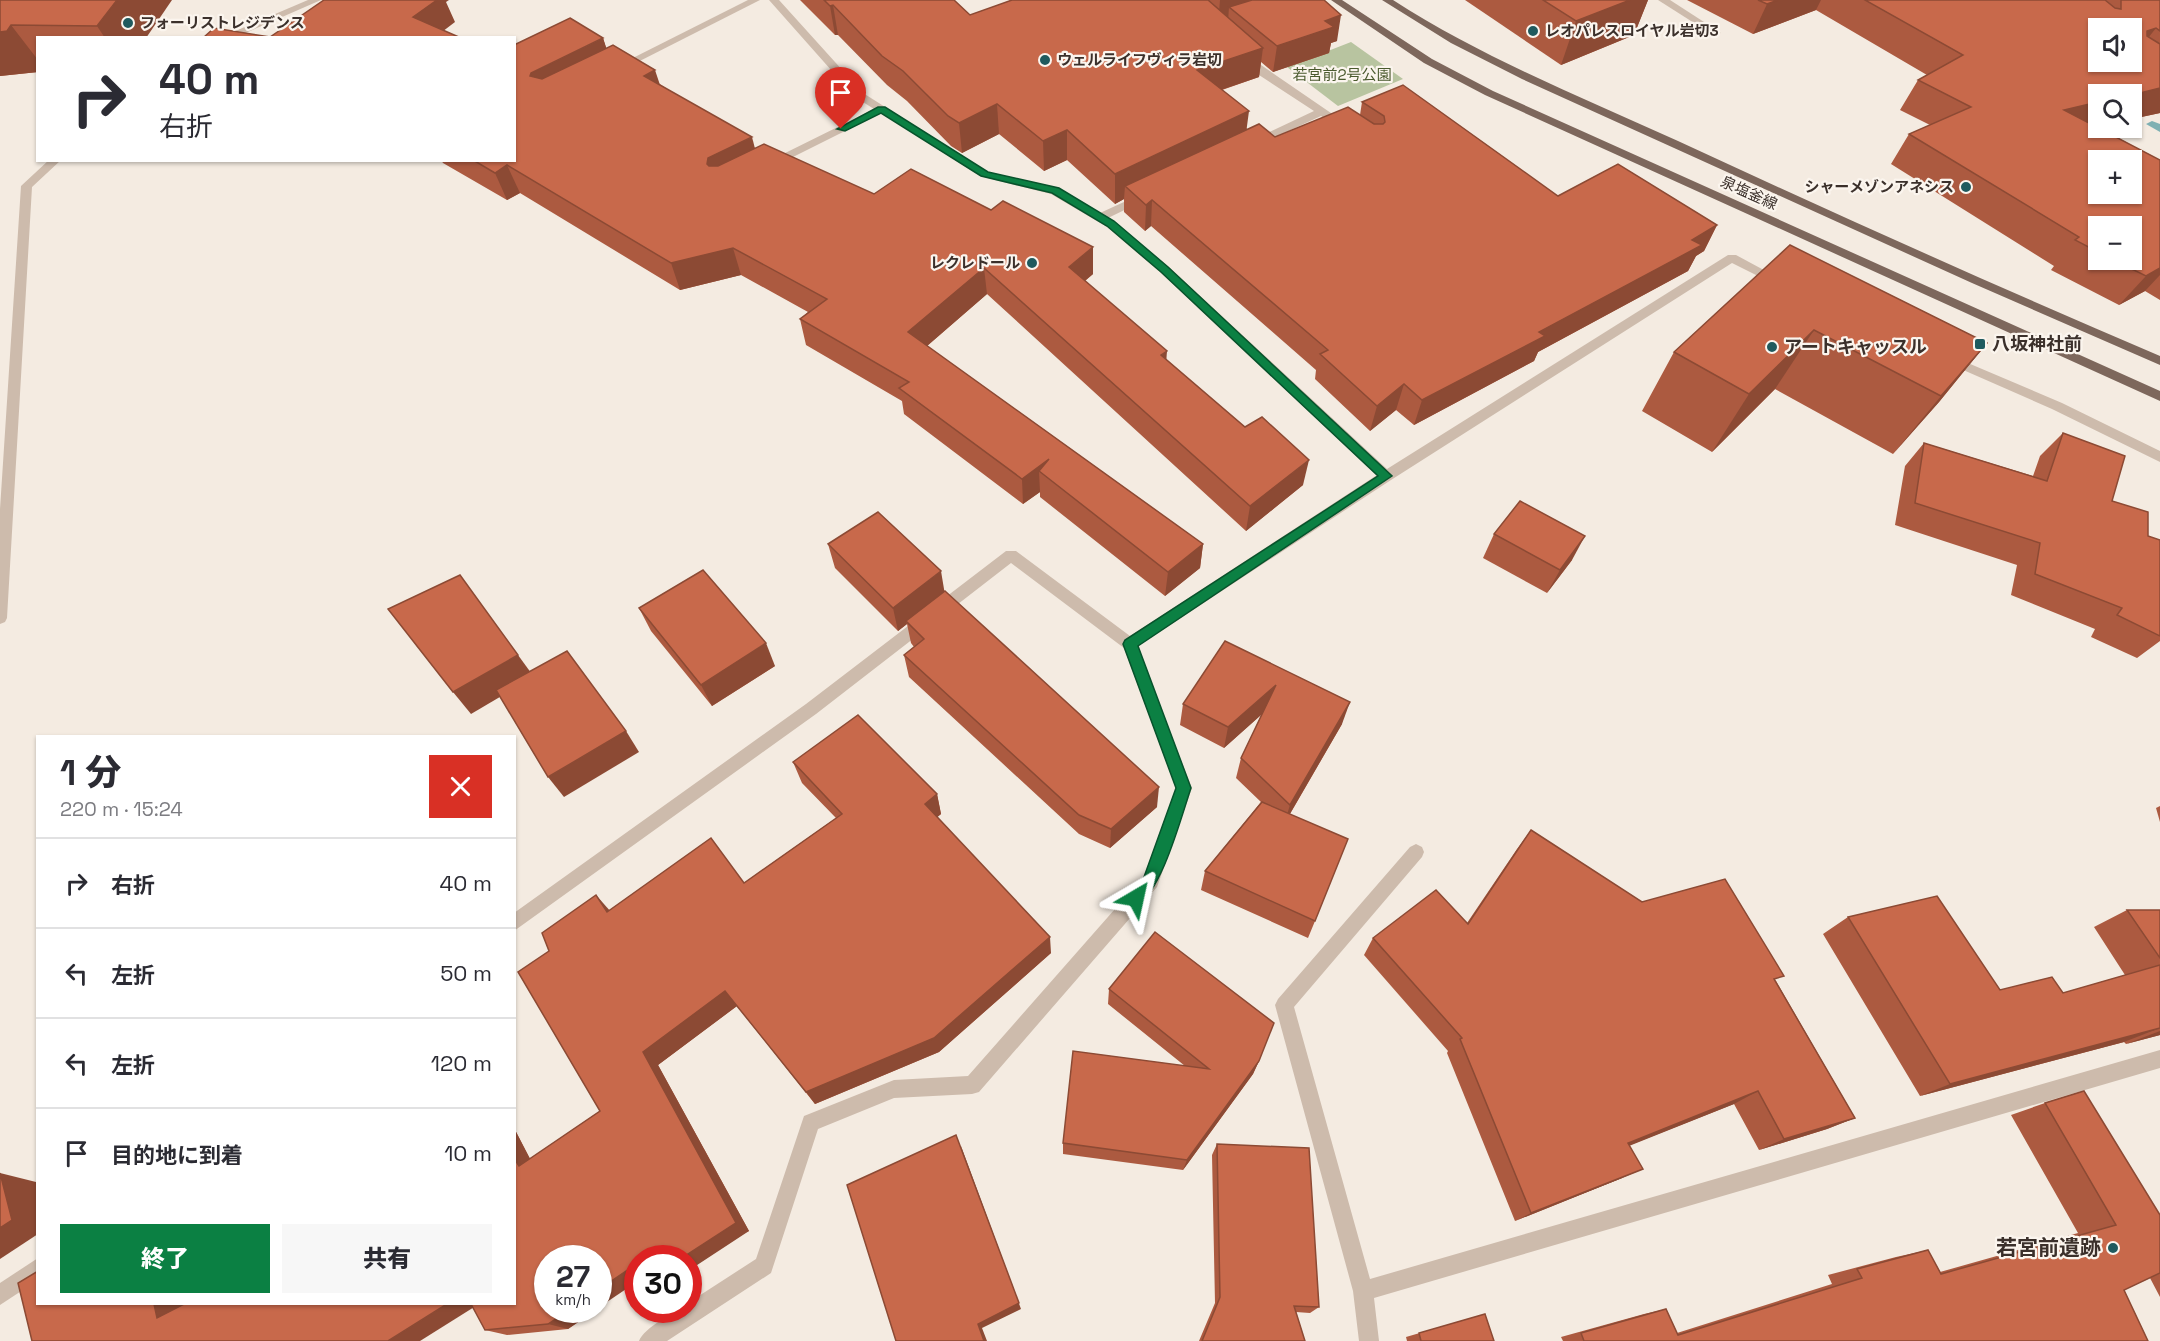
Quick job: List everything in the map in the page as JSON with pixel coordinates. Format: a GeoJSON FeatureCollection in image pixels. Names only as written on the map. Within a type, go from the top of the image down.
{"type":"FeatureCollection","features":[{"type":"Feature","properties":{"kind":"main road","name":"泉塩釜線"},"geometry":{"type":"LineString","coordinates":[[1336,0],[1428,61],[1489,93],[2160,396]]}},
{"type":"Feature","properties":{"kind":"main road","name":"泉塩釜線"},"geometry":{"type":"LineString","coordinates":[[1387,0],[1444,37],[1504,67],[1767,187],[2160,361]]}},
{"type":"Feature","properties":{"kind":"street"},"geometry":{"type":"LineString","coordinates":[[229,36],[316,0]]}},
{"type":"Feature","properties":{"kind":"street"},"geometry":{"type":"LineString","coordinates":[[610,71],[755,0]]}},
{"type":"Feature","properties":{"kind":"street"},"geometry":{"type":"LineString","coordinates":[[774,0],[859,95],[984,174],[1055,191],[1100,217],[1165,270],[1386,476]]}},
{"type":"Feature","properties":{"kind":"street"},"geometry":{"type":"LineString","coordinates":[[1663,0],[1716,33]]}},
{"type":"Feature","properties":{"kind":"street"},"geometry":{"type":"LineString","coordinates":[[1239,52],[1263,73],[1356,135]]}},
{"type":"Feature","properties":{"kind":"street"},"geometry":{"type":"LineString","coordinates":[[764,168],[882,109]]}},
{"type":"Feature","properties":{"kind":"street"},"geometry":{"type":"LineString","coordinates":[[1247,147],[1321,112]]}},
{"type":"Feature","properties":{"kind":"street"},"geometry":{"type":"LineString","coordinates":[[0,618],[27,186],[54,162]]}},
{"type":"Feature","properties":{"kind":"street"},"geometry":{"type":"LineString","coordinates":[[1100,217],[1153,192]]}},
{"type":"Feature","properties":{"kind":"street"},"geometry":{"type":"LineString","coordinates":[[1130,644],[1386,476],[1731,258],[1793,288]]}},
{"type":"Feature","properties":{"kind":"street"},"geometry":{"type":"LineString","coordinates":[[1939,355],[2057,406],[2160,457]]}},
{"type":"Feature","properties":{"kind":"street"},"geometry":{"type":"LineString","coordinates":[[516,922],[811,709],[1011,555],[1130,644],[1184,788],[1150,881],[972,1085],[894,1089],[811,1123],[764,1266],[649,1341]]}},
{"type":"Feature","properties":{"kind":"street"},"geometry":{"type":"LineString","coordinates":[[1369,1341],[1363,1291],[1284,1005],[1416,852]]}},
{"type":"Feature","properties":{"kind":"street"},"geometry":{"type":"LineString","coordinates":[[1363,1291],[2160,1059]]}},
{"type":"Feature","properties":{"kind":"street"},"geometry":{"type":"LineString","coordinates":[[0,1295],[36,1269]]}},
{"type":"Feature","properties":{"kind":"green space","name":"若宮前2号公園"},"geometry":{"type":"Polygon","coordinates":[[[1351,42],[1403,79],[1338,106],[1287,67],[1351,42]]]}},
{"type":"Feature","properties":{"kind":"building"},"geometry":{"type":"Polygon","coordinates":[[[0,0],[117,0],[97,26],[11,25],[7,31],[0,32],[0,0]]]}},
{"type":"Feature","properties":{"kind":"building"},"geometry":{"type":"Polygon","coordinates":[[[324,0],[437,0],[413,17],[456,36],[271,36],[324,0]]]}},
{"type":"Feature","properties":{"kind":"building"},"geometry":{"type":"Polygon","coordinates":[[[824,0],[954,0],[970,15],[1012,0],[1208,0],[1263,48],[1197,70],[1249,111],[1115,174],[1067,130],[1043,141],[997,104],[959,123],[948,116],[903,71],[882,56],[833,5],[830,6],[824,0]]]}},
{"type":"Feature","properties":{"kind":"building"},"geometry":{"type":"Polygon","coordinates":[[[1252,0],[1324,0],[1341,15],[1325,21],[1334,27],[1277,46],[1229,7],[1252,0]]]}},
{"type":"Feature","properties":{"kind":"building"},"geometry":{"type":"Polygon","coordinates":[[[1543,0],[1630,0],[1576,21],[1543,0]]]}},
{"type":"Feature","properties":{"kind":"building"},"geometry":{"type":"Polygon","coordinates":[[[1758,0],[1778,0],[1767,4],[1758,0]]]}},
{"type":"Feature","properties":{"kind":"building"},"geometry":{"type":"Polygon","coordinates":[[[1865,0],[2105,0],[2115,8],[2121,9],[2121,0],[2160,0],[2160,31],[2156,28],[2147,31],[2147,36],[2160,44],[2160,88],[2142,92],[2142,84],[2088,84],[2088,104],[2064,110],[2088,122],[2088,138],[2118,138],[2141,150],[2088,150],[2088,204],[2142,204],[2142,151],[2160,160],[2160,268],[2146,276],[2134,270],[2142,270],[2142,216],[2088,216],[2088,247],[2075,240],[2079,237],[1909,134],[1971,107],[1918,80],[1963,55],[1865,0]]]}},
{"type":"Feature","properties":{"kind":"building"},"geometry":{"type":"Polygon","coordinates":[[[570,18],[603,38],[531,73],[530,76],[542,79],[613,45],[655,70],[644,76],[752,137],[708,158],[709,166],[718,166],[764,144],[874,194],[911,169],[991,210],[1003,201],[1093,247],[1069,267],[1167,351],[1161,355],[1245,427],[1262,417],[1309,460],[1250,506],[984,268],[908,332],[1203,544],[1168,572],[1039,471],[1049,459],[1022,479],[899,388],[909,382],[800,319],[827,299],[733,248],[671,263],[507,165],[495,173],[476,162],[516,162],[516,44],[570,18]]]}},
{"type":"Feature","properties":{"kind":"building"},"geometry":{"type":"Polygon","coordinates":[[[214,28],[264,36],[205,36],[214,28]]]}},
{"type":"Feature","properties":{"kind":"building"},"geometry":{"type":"Polygon","coordinates":[[[1403,85],[1558,196],[1618,164],[1717,225],[1692,240],[1702,245],[1539,332],[1545,336],[1422,400],[1404,384],[1377,406],[1320,354],[1328,350],[1152,200],[1146,205],[1125,186],[1259,124],[1275,137],[1348,107],[1374,124],[1383,124],[1384,116],[1362,102],[1403,85]]]}},
{"type":"Feature","properties":{"kind":"building"},"geometry":{"type":"Polygon","coordinates":[[[1790,245],[1987,343],[1941,396],[1814,330],[1749,394],[1674,352],[1790,245]]]}},
{"type":"Feature","properties":{"kind":"building"},"geometry":{"type":"Polygon","coordinates":[[[2063,433],[2125,456],[2112,501],[2148,512],[2148,536],[2160,540],[2160,636],[2117,615],[2122,608],[2035,574],[2040,543],[1915,503],[1924,443],[2047,481],[2063,433]]]}},
{"type":"Feature","properties":{"kind":"building"},"geometry":{"type":"Polygon","coordinates":[[[1520,501],[1585,536],[1560,570],[1494,534],[1520,501]]]}},
{"type":"Feature","properties":{"kind":"building"},"geometry":{"type":"Polygon","coordinates":[[[878,512],[941,571],[893,608],[828,544],[878,512]]]}},
{"type":"Feature","properties":{"kind":"building"},"geometry":{"type":"Polygon","coordinates":[[[703,570],[766,643],[701,685],[639,608],[703,570]]]}},
{"type":"Feature","properties":{"kind":"building"},"geometry":{"type":"Polygon","coordinates":[[[460,575],[518,655],[453,692],[388,609],[460,575]]]}},
{"type":"Feature","properties":{"kind":"building"},"geometry":{"type":"Polygon","coordinates":[[[945,591],[1159,787],[1111,829],[1079,815],[904,655],[924,639],[906,621],[945,591]]]}},
{"type":"Feature","properties":{"kind":"building"},"geometry":{"type":"Polygon","coordinates":[[[1225,641],[1350,702],[1290,805],[1241,758],[1276,685],[1228,727],[1183,704],[1225,641]]]}},
{"type":"Feature","properties":{"kind":"building"},"geometry":{"type":"Polygon","coordinates":[[[567,651],[626,731],[548,777],[496,690],[567,651]]]}},
{"type":"Feature","properties":{"kind":"building"},"geometry":{"type":"Polygon","coordinates":[[[858,715],[937,794],[925,804],[1050,937],[934,1038],[806,1092],[725,991],[643,1052],[736,1223],[702,1245],[624,1245],[624,1272],[612,1281],[612,1245],[534,1245],[534,1323],[550,1323],[485,1330],[472,1305],[516,1305],[516,1161],[519,1166],[600,1111],[518,972],[549,951],[542,933],[596,895],[607,912],[711,838],[744,883],[842,814],[793,762],[858,715]]]}},
{"type":"Feature","properties":{"kind":"building"},"geometry":{"type":"Polygon","coordinates":[[[1262,802],[1348,839],[1315,921],[1205,871],[1262,802]]]}},
{"type":"Feature","properties":{"kind":"building"},"geometry":{"type":"Polygon","coordinates":[[[1531,830],[1642,902],[1725,879],[1784,976],[1774,979],[1855,1118],[1784,1139],[1758,1091],[1628,1143],[1643,1169],[1531,1213],[1460,1039],[1462,1038],[1373,938],[1436,890],[1468,924],[1531,830]]]}},
{"type":"Feature","properties":{"kind":"building"},"geometry":{"type":"Polygon","coordinates":[[[1937,896],[2000,990],[2052,977],[2063,993],[2160,965],[2160,1028],[1950,1084],[1848,917],[1937,896]]]}},
{"type":"Feature","properties":{"kind":"building"},"geometry":{"type":"Polygon","coordinates":[[[2127,910],[2160,910],[2160,958],[2127,910]]]}},
{"type":"Feature","properties":{"kind":"building"},"geometry":{"type":"Polygon","coordinates":[[[1155,932],[1274,1023],[1259,1061],[1187,1160],[1063,1143],[1073,1051],[1209,1069],[1109,989],[1155,932]]]}},
{"type":"Feature","properties":{"kind":"building"},"geometry":{"type":"Polygon","coordinates":[[[2084,1091],[2160,1215],[2160,1273],[2124,1290],[2148,1341],[1584,1341],[1581,1333],[1666,1309],[1678,1335],[1862,1278],[1857,1269],[1928,1250],[1941,1274],[2116,1225],[2045,1103],[2084,1091]]]}},
{"type":"Feature","properties":{"kind":"building"},"geometry":{"type":"Polygon","coordinates":[[[956,1135],[1019,1303],[978,1324],[984,1341],[896,1341],[847,1185],[956,1135]]]}},
{"type":"Feature","properties":{"kind":"building"},"geometry":{"type":"Polygon","coordinates":[[[1217,1144],[1309,1148],[1319,1307],[1294,1306],[1305,1341],[1202,1341],[1220,1297],[1217,1144]]]}},
{"type":"Feature","properties":{"kind":"building"},"geometry":{"type":"Polygon","coordinates":[[[0,1173],[12,1220],[0,1228],[0,1173]]]}},
{"type":"Feature","properties":{"kind":"building"},"geometry":{"type":"Polygon","coordinates":[[[36,1272],[36,1305],[154,1305],[157,1318],[182,1305],[445,1305],[388,1341],[32,1341],[18,1283],[36,1272]]]}},
{"type":"Feature","properties":{"kind":"building"},"geometry":{"type":"Polygon","coordinates":[[[1485,1314],[1494,1341],[1421,1341],[1419,1333],[1485,1314]]]}},
{"type":"Feature","properties":{"kind":"waterway"},"geometry":{"type":"LineString","coordinates":[[2152,124],[2160,129]]}},
{"type":"Feature","properties":{"kind":"place","name":"フォーリストレジデンス"},"geometry":{"type":"Point","coordinates":[128,23]}},
{"type":"Feature","properties":{"kind":"place","name":"レオパレスロイヤル岩切3"},"geometry":{"type":"Point","coordinates":[1533,31]}},
{"type":"Feature","properties":{"kind":"place","name":"ウェルライフヴィラ岩切"},"geometry":{"type":"Point","coordinates":[1045,60]}},
{"type":"Feature","properties":{"kind":"place","name":"シャーメゾンアネシス"},"geometry":{"type":"Point","coordinates":[1966,187]}},
{"type":"Feature","properties":{"kind":"place","name":"レクレドール"},"geometry":{"type":"Point","coordinates":[1032,263]}},
{"type":"Feature","properties":{"kind":"place","name":"八坂神社前"},"geometry":{"type":"Point","coordinates":[1980,344]}},
{"type":"Feature","properties":{"kind":"place","name":"アートキャッスル"},"geometry":{"type":"Point","coordinates":[1772,347]}},
{"type":"Feature","properties":{"kind":"place","name":"若宮前遺跡"},"geometry":{"type":"Point","coordinates":[2113,1248]}},
{"type":"Feature","properties":{"kind":"route"},"geometry":{"type":"LineString","coordinates":[[841,129],[882,109],[984,174],[1055,191],[1111,224],[1165,270],[1386,476],[1130,644],[1149,700],[1184,788],[1150,881],[1136,898]]}}]}
